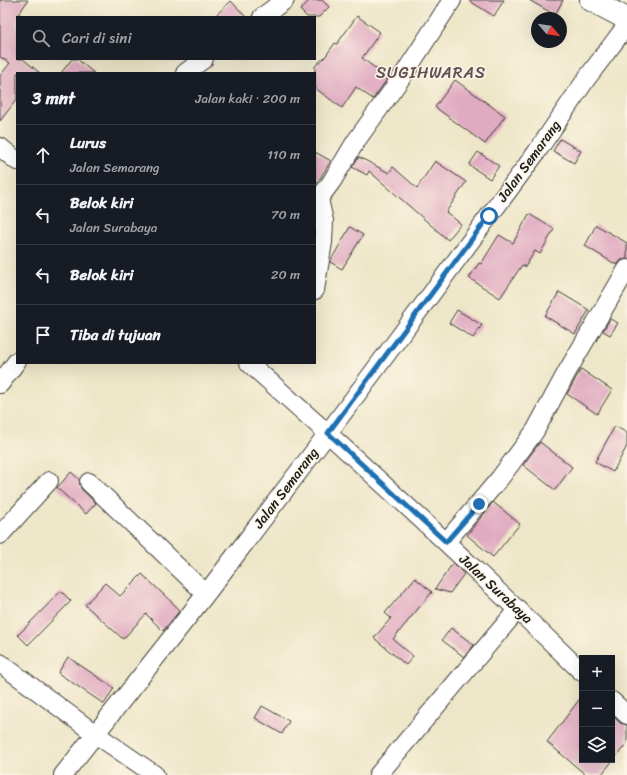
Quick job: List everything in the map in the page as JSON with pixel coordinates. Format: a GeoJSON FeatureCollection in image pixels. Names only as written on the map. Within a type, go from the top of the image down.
{"type":"FeatureCollection","features":[{"type":"Feature","properties":{"kind":"main road"},"geometry":{"type":"LineString","coordinates":[[591,0],[627,19]]}},
{"type":"Feature","properties":{"kind":"street"},"geometry":{"type":"LineString","coordinates":[[263,16],[285,0]]}},
{"type":"Feature","properties":{"kind":"street"},"geometry":{"type":"LineString","coordinates":[[316,284],[323,242],[324,221],[320,199],[321,196],[332,181],[356,141],[404,74],[452,0]]}},
{"type":"Feature","properties":{"kind":"street","name":"Jalan Semarang"},"geometry":{"type":"LineString","coordinates":[[63,775],[94,733],[206,594],[328,433],[536,153],[587,78],[627,25]]}},
{"type":"Feature","properties":{"kind":"street"},"geometry":{"type":"LineString","coordinates":[[186,72],[203,60]]}},
{"type":"Feature","properties":{"kind":"street"},"geometry":{"type":"LineString","coordinates":[[0,147],[16,160]]}},
{"type":"Feature","properties":{"kind":"street"},"geometry":{"type":"LineString","coordinates":[[446,542],[479,504],[535,431],[568,370],[627,269]]}},
{"type":"Feature","properties":{"kind":"street"},"geometry":{"type":"LineString","coordinates":[[0,384],[16,362]]}},
{"type":"Feature","properties":{"kind":"street","name":"Jalan Surabaya"},"geometry":{"type":"LineString","coordinates":[[254,365],[518,609],[579,669]]}},
{"type":"Feature","properties":{"kind":"street"},"geometry":{"type":"LineString","coordinates":[[0,535],[49,481]]}},
{"type":"Feature","properties":{"kind":"street"},"geometry":{"type":"LineString","coordinates":[[89,482],[206,594]]}},
{"type":"Feature","properties":{"kind":"street"},"geometry":{"type":"LineString","coordinates":[[378,775],[518,609]]}},
{"type":"Feature","properties":{"kind":"street"},"geometry":{"type":"LineString","coordinates":[[0,663],[94,733],[155,775]]}},
{"type":"Feature","properties":{"kind":"street"},"geometry":{"type":"LineString","coordinates":[[615,704],[627,715]]}},
{"type":"Feature","properties":{"kind":"building"},"geometry":{"type":"Polygon","coordinates":[[[0,0],[28,0],[18,16],[16,16],[16,60],[24,60],[39,72],[16,72],[16,100],[0,121],[0,76],[10,63],[0,57],[0,0]]]}},
{"type":"Feature","properties":{"kind":"building"},"geometry":{"type":"Polygon","coordinates":[[[310,0],[322,0],[329,7],[319,17],[306,16],[300,10],[310,0]]]}},
{"type":"Feature","properties":{"kind":"building"},"geometry":{"type":"Polygon","coordinates":[[[468,0],[504,0],[494,16],[468,0]]]}},
{"type":"Feature","properties":{"kind":"building"},"geometry":{"type":"Polygon","coordinates":[[[529,0],[563,0],[557,12],[550,12],[529,0]]]}},
{"type":"Feature","properties":{"kind":"building"},"geometry":{"type":"Polygon","coordinates":[[[231,1],[245,16],[215,16],[231,1]]]}},
{"type":"Feature","properties":{"kind":"building"},"geometry":{"type":"Polygon","coordinates":[[[357,16],[380,32],[362,58],[388,78],[373,99],[356,87],[342,108],[316,89],[315,66],[325,57],[335,43],[337,44],[357,16]]]}},
{"type":"Feature","properties":{"kind":"building"},"geometry":{"type":"Polygon","coordinates":[[[71,60],[78,60],[93,72],[62,72],[71,60]]]}},
{"type":"Feature","properties":{"kind":"building"},"geometry":{"type":"Polygon","coordinates":[[[455,80],[505,116],[485,144],[435,107],[455,80]]]}},
{"type":"Feature","properties":{"kind":"building"},"geometry":{"type":"Polygon","coordinates":[[[560,139],[581,151],[574,163],[553,151],[560,139]]]}},
{"type":"Feature","properties":{"kind":"building"},"geometry":{"type":"Polygon","coordinates":[[[478,152],[499,166],[490,179],[469,165],[478,152]]]}},
{"type":"Feature","properties":{"kind":"building"},"geometry":{"type":"Polygon","coordinates":[[[316,153],[331,161],[316,184],[316,153]]]}},
{"type":"Feature","properties":{"kind":"building"},"geometry":{"type":"Polygon","coordinates":[[[359,157],[389,173],[393,167],[417,188],[435,161],[466,182],[446,212],[461,224],[448,240],[369,171],[367,175],[352,167],[359,157]]]}},
{"type":"Feature","properties":{"kind":"building"},"geometry":{"type":"Polygon","coordinates":[[[529,214],[554,229],[540,254],[535,251],[525,267],[522,265],[500,298],[469,278],[479,263],[481,264],[499,235],[513,243],[529,214]]]}},
{"type":"Feature","properties":{"kind":"building"},"geometry":{"type":"Polygon","coordinates":[[[596,225],[627,243],[627,259],[621,260],[617,265],[585,246],[596,225]]]}},
{"type":"Feature","properties":{"kind":"building"},"geometry":{"type":"Polygon","coordinates":[[[350,227],[363,235],[342,269],[330,262],[350,227]]]}},
{"type":"Feature","properties":{"kind":"building"},"geometry":{"type":"Polygon","coordinates":[[[559,292],[589,310],[575,334],[545,316],[559,292]]]}},
{"type":"Feature","properties":{"kind":"building"},"geometry":{"type":"Polygon","coordinates":[[[457,310],[482,325],[473,338],[449,323],[457,310]]]}},
{"type":"Feature","properties":{"kind":"building"},"geometry":{"type":"Polygon","coordinates":[[[610,319],[618,323],[610,335],[603,331],[610,319]]]}},
{"type":"Feature","properties":{"kind":"building"},"geometry":{"type":"Polygon","coordinates":[[[581,369],[612,390],[597,414],[567,394],[581,369]]]}},
{"type":"Feature","properties":{"kind":"building"},"geometry":{"type":"Polygon","coordinates":[[[615,426],[627,433],[627,446],[613,472],[595,462],[615,426]]]}},
{"type":"Feature","properties":{"kind":"building"},"geometry":{"type":"Polygon","coordinates":[[[540,442],[572,467],[555,490],[523,465],[540,442]]]}},
{"type":"Feature","properties":{"kind":"building"},"geometry":{"type":"Polygon","coordinates":[[[71,472],[79,479],[81,489],[96,503],[86,514],[57,488],[71,472]]]}},
{"type":"Feature","properties":{"kind":"building"},"geometry":{"type":"Polygon","coordinates":[[[493,502],[520,524],[493,557],[467,535],[493,502]]]}},
{"type":"Feature","properties":{"kind":"building"},"geometry":{"type":"Polygon","coordinates":[[[453,563],[464,574],[450,593],[435,589],[453,563]]]}},
{"type":"Feature","properties":{"kind":"building"},"geometry":{"type":"Polygon","coordinates":[[[142,574],[180,610],[163,631],[146,614],[123,639],[85,605],[105,583],[120,596],[142,574]]]}},
{"type":"Feature","properties":{"kind":"building"},"geometry":{"type":"Polygon","coordinates":[[[415,578],[432,592],[393,639],[413,656],[406,665],[374,638],[391,618],[385,613],[415,578]]]}},
{"type":"Feature","properties":{"kind":"building"},"geometry":{"type":"Polygon","coordinates":[[[61,591],[71,601],[28,645],[18,635],[61,591]]]}},
{"type":"Feature","properties":{"kind":"building"},"geometry":{"type":"Polygon","coordinates":[[[451,628],[474,645],[464,657],[442,640],[451,628]]]}},
{"type":"Feature","properties":{"kind":"building"},"geometry":{"type":"Polygon","coordinates":[[[68,657],[114,688],[104,704],[58,673],[68,657]]]}},
{"type":"Feature","properties":{"kind":"building"},"geometry":{"type":"Polygon","coordinates":[[[579,700],[579,763],[611,763],[601,775],[586,775],[547,742],[579,700]]]}},
{"type":"Feature","properties":{"kind":"building"},"geometry":{"type":"Polygon","coordinates":[[[262,706],[289,721],[282,734],[255,718],[262,706]]]}},
{"type":"Feature","properties":{"kind":"building"},"geometry":{"type":"Polygon","coordinates":[[[615,718],[620,723],[627,725],[627,743],[615,758],[615,718]]]}},
{"type":"Feature","properties":{"kind":"district","name":"SUGIHWARAS"},"geometry":{"type":"Point","coordinates":[431,72]}},
{"type":"Feature","properties":{"kind":"route"},"geometry":{"type":"LineString","coordinates":[[479,504],[446,542],[328,433],[489,216]]}}]}
